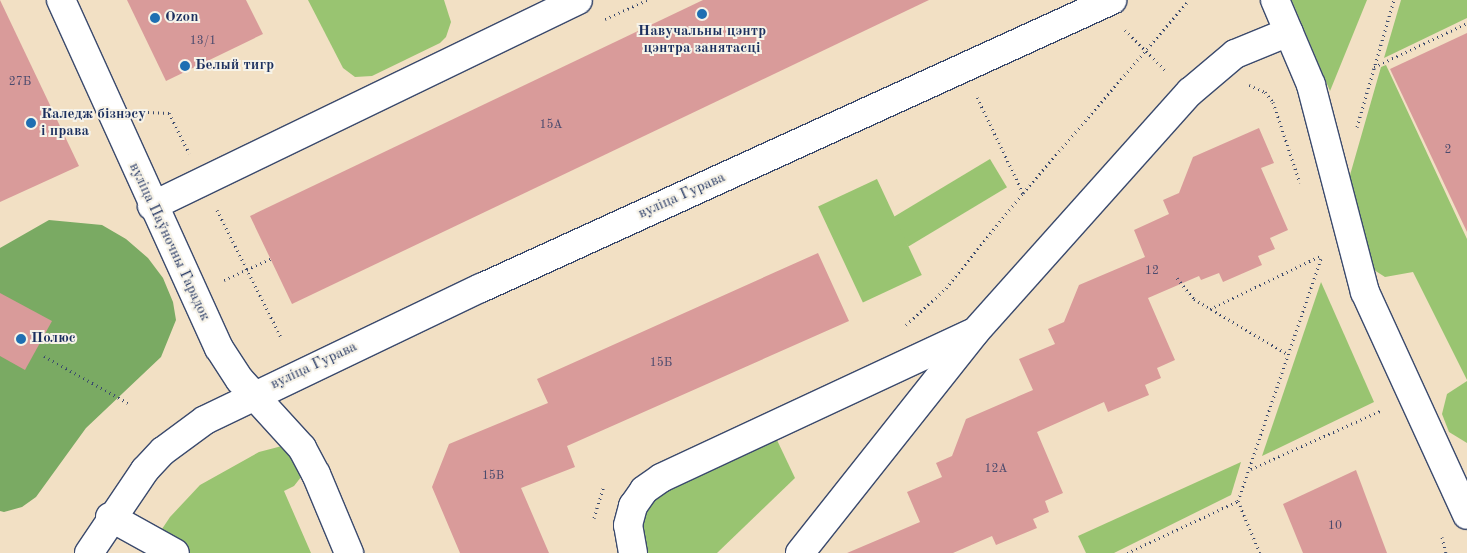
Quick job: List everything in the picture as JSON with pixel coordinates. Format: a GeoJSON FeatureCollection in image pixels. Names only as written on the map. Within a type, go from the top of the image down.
{"type":"FeatureCollection","features":[{"type":"Feature","properties":{"kind":"street","name":"вуліца Паўночны Гарадок"},"geometry":{"type":"LineString","coordinates":[[61,0],[152,206],[218,348],[253,395],[291,434],[310,461],[349,553]]}},
{"type":"Feature","properties":{"kind":"street"},"geometry":{"type":"LineString","coordinates":[[152,206],[578,0]]}},
{"type":"Feature","properties":{"kind":"street","name":"вуліца Гурава"},"geometry":{"type":"LineString","coordinates":[[89,553],[110,517],[163,451],[205,420],[253,395],[1112,0]]}},
{"type":"Feature","properties":{"kind":"street"},"geometry":{"type":"LineString","coordinates":[[1275,0],[1290,32],[1320,114],[1365,292],[1467,515]]}},
{"type":"Feature","properties":{"kind":"street"},"geometry":{"type":"LineString","coordinates":[[800,553],[976,331],[1202,79],[1234,54],[1290,32]]}},
{"type":"Feature","properties":{"kind":"street"},"geometry":{"type":"LineString","coordinates":[[633,553],[628,526],[633,506],[644,490],[661,478],[976,331]]}},
{"type":"Feature","properties":{"kind":"street"},"geometry":{"type":"LineString","coordinates":[[110,517],[175,553]]}},
{"type":"Feature","properties":{"kind":"path"},"geometry":{"type":"LineString","coordinates":[[602,21],[647,0]]}},
{"type":"Feature","properties":{"kind":"path"},"geometry":{"type":"LineString","coordinates":[[1355,131],[1394,0]]}},
{"type":"Feature","properties":{"kind":"path"},"geometry":{"type":"LineString","coordinates":[[901,330],[946,288],[1023,193],[1188,1]]}},
{"type":"Feature","properties":{"kind":"path"},"geometry":{"type":"LineString","coordinates":[[1374,67],[1467,23]]}},
{"type":"Feature","properties":{"kind":"path"},"geometry":{"type":"LineString","coordinates":[[1245,84],[1255,86],[1273,102],[1302,189]]}},
{"type":"Feature","properties":{"kind":"path"},"geometry":{"type":"LineString","coordinates":[[977,97],[1023,193]]}},
{"type":"Feature","properties":{"kind":"path"},"geometry":{"type":"LineString","coordinates":[[1320,246],[1326,264]]}},
{"type":"Feature","properties":{"kind":"path"},"geometry":{"type":"LineString","coordinates":[[1210,309],[1322,255]]}},
{"type":"Feature","properties":{"kind":"path"},"geometry":{"type":"LineString","coordinates":[[1127,553],[1238,501],[1322,255]]}},
{"type":"Feature","properties":{"kind":"path"},"geometry":{"type":"LineString","coordinates":[[216,283],[270,258]]}},
{"type":"Feature","properties":{"kind":"path"},"geometry":{"type":"LineString","coordinates":[[1177,278],[1188,295],[1289,355]]}},
{"type":"Feature","properties":{"kind":"path"},"geometry":{"type":"LineString","coordinates":[[44,356],[128,403]]}},
{"type":"Feature","properties":{"kind":"path"},"geometry":{"type":"LineString","coordinates":[[1250,470],[1387,407]]}},
{"type":"Feature","properties":{"kind":"path"},"geometry":{"type":"LineString","coordinates":[[593,528],[600,492],[610,478]]}},
{"type":"Feature","properties":{"kind":"path"},"geometry":{"type":"LineString","coordinates":[[1238,501],[1260,553]]}},
{"type":"Feature","properties":{"kind":"green space"},"geometry":{"type":"Polygon","coordinates":[[[308,0],[444,0],[451,22],[446,37],[440,43],[372,76],[355,77],[343,68],[308,0]]]}},
{"type":"Feature","properties":{"kind":"green space"},"geometry":{"type":"Polygon","coordinates":[[[1367,0],[1330,91],[1292,1],[1367,0]]]}},
{"type":"Feature","properties":{"kind":"green space"},"geometry":{"type":"Polygon","coordinates":[[[1401,0],[1467,0],[1467,18],[1384,58],[1401,0]]]}},
{"type":"Feature","properties":{"kind":"green space"},"geometry":{"type":"Polygon","coordinates":[[[1386,65],[1467,239],[1467,380],[1413,272],[1385,277],[1371,268],[1346,189],[1381,67],[1386,65]]]}},
{"type":"Feature","properties":{"kind":"green space"},"geometry":{"type":"Polygon","coordinates":[[[990,159],[1007,187],[908,247],[891,218],[990,159]]]}},
{"type":"Feature","properties":{"kind":"green space"},"geometry":{"type":"Polygon","coordinates":[[[877,179],[922,275],[863,303],[818,206],[877,179]]]}},
{"type":"Feature","properties":{"kind":"green space"},"geometry":{"type":"Polygon","coordinates":[[[49,220],[102,225],[126,239],[148,258],[163,278],[173,302],[176,320],[161,357],[86,428],[36,497],[22,507],[4,512],[0,511],[0,248],[49,220]]]}},
{"type":"Feature","properties":{"kind":"green space"},"geometry":{"type":"Polygon","coordinates":[[[1321,282],[1374,402],[1262,456],[1321,282]]]}},
{"type":"Feature","properties":{"kind":"green space"},"geometry":{"type":"Polygon","coordinates":[[[1467,381],[1467,443],[1449,432],[1442,414],[1447,394],[1467,381]]]}},
{"type":"Feature","properties":{"kind":"green space"},"geometry":{"type":"Polygon","coordinates":[[[776,438],[795,478],[717,553],[643,553],[640,543],[643,512],[658,491],[776,438]]]}},
{"type":"Feature","properties":{"kind":"green space"},"geometry":{"type":"Polygon","coordinates":[[[282,446],[293,448],[305,472],[294,486],[284,491],[311,553],[146,553],[170,517],[200,485],[259,452],[282,446]]]}},
{"type":"Feature","properties":{"kind":"green space"},"geometry":{"type":"Polygon","coordinates":[[[1241,462],[1231,495],[1114,553],[1086,553],[1078,536],[1241,462]]]}},
{"type":"Feature","properties":{"kind":"building"},"geometry":{"type":"Polygon","coordinates":[[[0,0],[79,166],[0,202],[0,0]]]}},
{"type":"Feature","properties":{"kind":"building"},"geometry":{"type":"Polygon","coordinates":[[[127,0],[246,0],[263,34],[166,81],[127,0]]]}},
{"type":"Feature","properties":{"kind":"building"},"geometry":{"type":"Polygon","coordinates":[[[703,0],[929,0],[292,304],[250,216],[703,0]]]}},
{"type":"Feature","properties":{"kind":"building"},"geometry":{"type":"Polygon","coordinates":[[[1467,33],[1467,232],[1390,69],[1467,33]]]}},
{"type":"Feature","properties":{"kind":"building"},"geometry":{"type":"Polygon","coordinates":[[[1259,128],[1274,163],[1261,168],[1288,230],[1270,238],[1275,249],[1258,256],[1262,265],[1223,282],[1219,273],[1201,280],[1199,276],[1148,298],[1175,360],[1157,368],[1161,378],[1145,385],[1149,395],[1108,412],[1104,402],[1037,432],[1063,493],[1045,501],[1049,512],[1033,519],[1037,528],[996,545],[992,536],[953,553],[847,553],[920,522],[907,492],[942,477],[936,463],[952,456],[966,419],[1033,390],[1019,359],[1055,344],[1048,329],[1064,322],[1079,285],[1145,257],[1134,230],[1169,214],[1163,200],[1179,193],[1193,157],[1259,128]]]}},
{"type":"Feature","properties":{"kind":"building"},"geometry":{"type":"Polygon","coordinates":[[[818,253],[849,321],[567,446],[575,467],[521,488],[549,553],[460,553],[432,487],[449,444],[548,403],[537,379],[818,253]]]}},
{"type":"Feature","properties":{"kind":"building","name":"Полюс"},"geometry":{"type":"Polygon","coordinates":[[[0,293],[52,321],[25,370],[0,356],[0,293]]]}},
{"type":"Feature","properties":{"kind":"building"},"geometry":{"type":"Polygon","coordinates":[[[1356,470],[1387,553],[1303,553],[1283,504],[1356,470]]]}},
{"type":"Feature","properties":{"kind":"place","name":"Навучальны цэнтр цэнтра занятасці"},"geometry":{"type":"Point","coordinates":[702,14]}},
{"type":"Feature","properties":{"kind":"place","name":"Ozon"},"geometry":{"type":"Point","coordinates":[155,18]}},
{"type":"Feature","properties":{"kind":"place","name":"Белый тигр"},"geometry":{"type":"Point","coordinates":[185,66]}},
{"type":"Feature","properties":{"kind":"place","name":"Каледж бізнэсу і права"},"geometry":{"type":"Point","coordinates":[31,123]}},
{"type":"Feature","properties":{"kind":"place","name":"Полюс"},"geometry":{"type":"Point","coordinates":[21,339]}}]}
